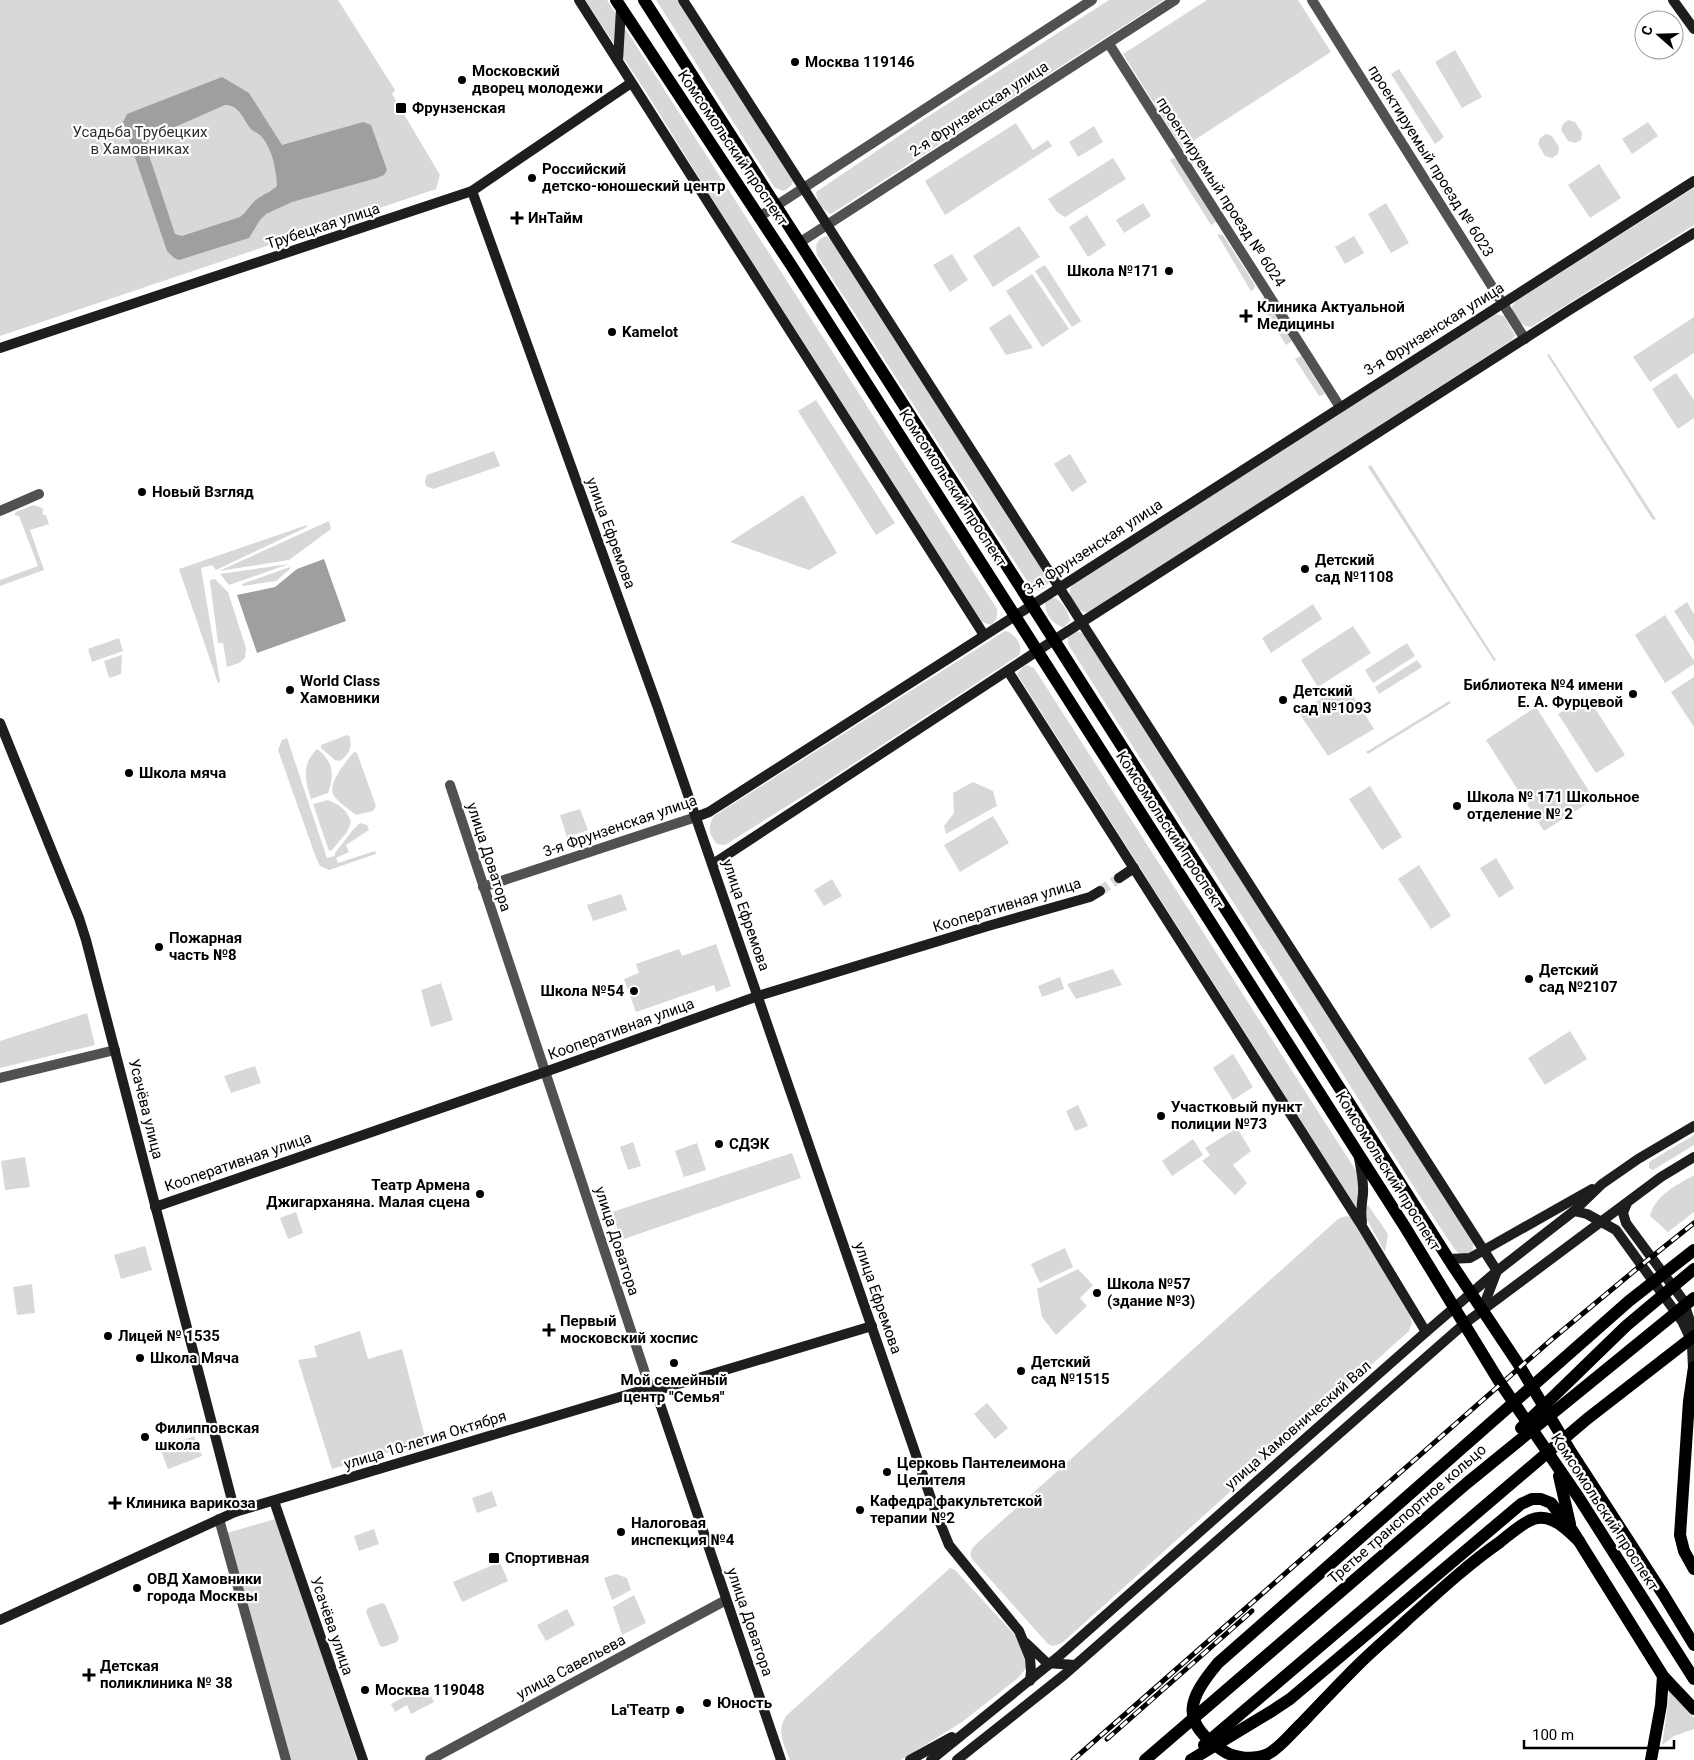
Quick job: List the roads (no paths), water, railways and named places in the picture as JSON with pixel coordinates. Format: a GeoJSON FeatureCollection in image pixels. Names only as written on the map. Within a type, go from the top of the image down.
{"type":"FeatureCollection","features":[{"type":"Feature","properties":{"kind":"main road","name":"Комсомольский проспект"},"geometry":{"type":"LineString","coordinates":[[644,0],[1448,1259],[1519,1365],[1571,1452],[1694,1645]]}},
{"type":"Feature","properties":{"kind":"main road","name":"Комсомольский проспект"},"geometry":{"type":"LineString","coordinates":[[619,4],[760,217],[1358,1154],[1464,1324],[1579,1498],[1694,1679]]}},
{"type":"Feature","properties":{"kind":"main road"},"geometry":{"type":"LineString","coordinates":[[1579,1542],[1562,1525],[1550,1520],[1536,1518],[1520,1526],[1474,1560],[1450,1581],[1359,1664],[1281,1744],[1267,1755],[1248,1758],[1234,1756],[1224,1752],[1199,1731],[1193,1716],[1194,1701],[1202,1684],[1218,1664],[1629,1301],[1694,1250]]}},
{"type":"Feature","properties":{"kind":"main road"},"geometry":{"type":"LineString","coordinates":[[1467,1483],[1578,1371],[1626,1326],[1694,1269]]}},
{"type":"Feature","properties":{"kind":"main road","name":"Третье транспортное кольцо"},"geometry":{"type":"LineString","coordinates":[[1145,1760],[1467,1483],[1694,1298]]}},
{"type":"Feature","properties":{"kind":"main road"},"geometry":{"type":"LineString","coordinates":[[1186,1760],[1587,1419],[1693,1341]]}},
{"type":"Feature","properties":{"kind":"main road"},"geometry":{"type":"LineString","coordinates":[[1694,1367],[1680,1535],[1684,1551],[1694,1569]]}},
{"type":"Feature","properties":{"kind":"main road"},"geometry":{"type":"LineString","coordinates":[[1558,1468],[1572,1530]]}},
{"type":"Feature","properties":{"kind":"main road"},"geometry":{"type":"LineString","coordinates":[[1191,1760],[1272,1712],[1290,1699],[1514,1510],[1532,1499],[1541,1499],[1551,1503],[1572,1530],[1663,1676],[1694,1709]]}},
{"type":"Feature","properties":{"kind":"main road"},"geometry":{"type":"LineString","coordinates":[[1651,1760],[1661,1705],[1663,1676]]}},
{"type":"Feature","properties":{"kind":"street"},"geometry":{"type":"LineString","coordinates":[[580,0],[631,83],[984,635]]}},
{"type":"Feature","properties":{"kind":"street"},"geometry":{"type":"LineString","coordinates":[[683,0],[1497,1271],[1482,1310]]}},
{"type":"Feature","properties":{"kind":"street","name":"2-я Фрунзенская улица"},"geometry":{"type":"LineString","coordinates":[[760,217],[1092,0]]}},
{"type":"Feature","properties":{"kind":"street","name":"2-я Фрунзенская улица"},"geometry":{"type":"LineString","coordinates":[[799,243],[1175,0]]}},
{"type":"Feature","properties":{"kind":"street","name":"проектируемый проезд № 6023"},"geometry":{"type":"LineString","coordinates":[[1312,0],[1525,339]]}},
{"type":"Feature","properties":{"kind":"street"},"geometry":{"type":"LineString","coordinates":[[1673,0],[1694,29]]}},
{"type":"Feature","properties":{"kind":"street"},"geometry":{"type":"LineString","coordinates":[[618,62],[619,4]]}},
{"type":"Feature","properties":{"kind":"street","name":"проектируемый проезд № 6024"},"geometry":{"type":"LineString","coordinates":[[1109,44],[1340,406]]}},
{"type":"Feature","properties":{"kind":"street","name":"Трубецкая улица"},"geometry":{"type":"LineString","coordinates":[[0,348],[472,191],[631,83]]}},
{"type":"Feature","properties":{"kind":"street","name":"3-я Фрунзенская улица"},"geometry":{"type":"LineString","coordinates":[[484,887],[710,812],[1031,604],[1694,181]]}},
{"type":"Feature","properties":{"kind":"street","name":"улица Ефремова"},"geometry":{"type":"LineString","coordinates":[[472,191],[713,864],[948,1545],[1019,1631],[1038,1649],[1054,1660]]}},
{"type":"Feature","properties":{"kind":"street"},"geometry":{"type":"LineString","coordinates":[[713,864],[1081,622],[1694,232]]}},
{"type":"Feature","properties":{"kind":"street"},"geometry":{"type":"LineString","coordinates":[[0,511],[39,494]]}},
{"type":"Feature","properties":{"kind":"street"},"geometry":{"type":"LineString","coordinates":[[1008,671],[1366,1232],[1426,1332]]}},
{"type":"Feature","properties":{"kind":"street","name":"Усачёва улица"},"geometry":{"type":"LineString","coordinates":[[0,723],[81,924],[235,1512]]}},
{"type":"Feature","properties":{"kind":"street","name":"улица Доватора"},"geometry":{"type":"LineString","coordinates":[[450,785],[651,1391],[658,1398],[781,1760]]}},
{"type":"Feature","properties":{"kind":"street"},"geometry":{"type":"LineString","coordinates":[[1120,878],[1134,868]]}},
{"type":"Feature","properties":{"kind":"street","name":"Кооперативная улица"},"geometry":{"type":"LineString","coordinates":[[155,1207],[758,996],[1090,897],[1100,890]]}},
{"type":"Feature","properties":{"kind":"street"},"geometry":{"type":"LineString","coordinates":[[0,1078],[115,1050]]}},
{"type":"Feature","properties":{"kind":"street","name":"улица Хамовнический Вал"},"geometry":{"type":"LineString","coordinates":[[931,1760],[1030,1681],[1497,1271],[1574,1211],[1602,1184],[1638,1159],[1694,1126]]}},
{"type":"Feature","properties":{"kind":"street"},"geometry":{"type":"LineString","coordinates":[[1358,1154],[1363,1193],[1360,1210],[1361,1220],[1366,1232]]}},
{"type":"Feature","properties":{"kind":"street"},"geometry":{"type":"LineString","coordinates":[[957,1760],[1075,1665],[1464,1324],[1661,1177],[1694,1157]]}},
{"type":"Feature","properties":{"kind":"street"},"geometry":{"type":"LineString","coordinates":[[1448,1259],[1470,1258],[1602,1184]]}},
{"type":"Feature","properties":{"kind":"street"},"geometry":{"type":"LineString","coordinates":[[1627,1202],[1623,1213],[1626,1223],[1683,1300],[1691,1324],[1694,1367]]}},
{"type":"Feature","properties":{"kind":"street"},"geometry":{"type":"LineString","coordinates":[[1574,1211],[1587,1214],[1616,1230],[1682,1321],[1693,1341]]}},
{"type":"Feature","properties":{"kind":"street","name":"улица 10-летия Октября"},"geometry":{"type":"LineString","coordinates":[[0,1620],[235,1512],[644,1390],[651,1391],[694,1380],[872,1326]]}},
{"type":"Feature","properties":{"kind":"street","name":"Усачёва улица"},"geometry":{"type":"LineString","coordinates":[[274,1501],[363,1760]]}},
{"type":"Feature","properties":{"kind":"street"},"geometry":{"type":"LineString","coordinates":[[219,1519],[286,1760]]}},
{"type":"Feature","properties":{"kind":"street","name":"улица Савельева"},"geometry":{"type":"LineString","coordinates":[[430,1760],[726,1600]]}},
{"type":"Feature","properties":{"kind":"street","name":"улица Ефремова"},"geometry":{"type":"LineString","coordinates":[[1019,1631],[1030,1658],[1030,1681]]}},
{"type":"Feature","properties":{"kind":"street","name":"улица Ефремова"},"geometry":{"type":"LineString","coordinates":[[1024,1641],[1043,1660],[1054,1660],[1075,1665]]}},
{"type":"Feature","properties":{"kind":"street"},"geometry":{"type":"LineString","coordinates":[[910,1760],[975,1725]]}},
{"type":"Feature","properties":{"kind":"tunnel"},"geometry":{"type":"LineString","coordinates":[[1100,891],[1119,878]]}},
{"type":"Feature","properties":{"kind":"railway"},"geometry":{"type":"LineString","coordinates":[[1073,1760],[1551,1340],[1694,1223]]}},
{"type":"Feature","properties":{"kind":"railway"},"geometry":{"type":"LineString","coordinates":[[1107,1739],[1252,1611]]}},
{"type":"Feature","properties":{"kind":"place","name":"Москва 119146"},"geometry":{"type":"Point","coordinates":[795,62]}},
{"type":"Feature","properties":{"kind":"place","name":"Московский дворец молодежи"},"geometry":{"type":"Point","coordinates":[462,80]}},
{"type":"Feature","properties":{"kind":"place","name":"Фрунзенская"},"geometry":{"type":"Point","coordinates":[401,108]}},
{"type":"Feature","properties":{"kind":"place","name":"Российский детско-юношеский центр"},"geometry":{"type":"Point","coordinates":[532,178]}},
{"type":"Feature","properties":{"kind":"place","name":"ИнТайм"},"geometry":{"type":"Point","coordinates":[517,218]}},
{"type":"Feature","properties":{"kind":"place","name":"Школа №171"},"geometry":{"type":"Point","coordinates":[1169,271]}},
{"type":"Feature","properties":{"kind":"place","name":"Клиника Актуальной Медицины"},"geometry":{"type":"Point","coordinates":[1246,316]}},
{"type":"Feature","properties":{"kind":"place","name":"Kamelot"},"geometry":{"type":"Point","coordinates":[612,332]}},
{"type":"Feature","properties":{"kind":"place","name":"Новый Взгляд"},"geometry":{"type":"Point","coordinates":[142,492]}},
{"type":"Feature","properties":{"kind":"place","name":"Детский сад №1108"},"geometry":{"type":"Point","coordinates":[1305,569]}},
{"type":"Feature","properties":{"kind":"place","name":"World Class Хамовники"},"geometry":{"type":"Point","coordinates":[290,690]}},
{"type":"Feature","properties":{"kind":"place","name":"Библиотека №4 имени Е. А. Фурцевой"},"geometry":{"type":"Point","coordinates":[1633,694]}},
{"type":"Feature","properties":{"kind":"place","name":"Детский сад №1093"},"geometry":{"type":"Point","coordinates":[1283,700]}},
{"type":"Feature","properties":{"kind":"place","name":"Школа мяча"},"geometry":{"type":"Point","coordinates":[129,773]}},
{"type":"Feature","properties":{"kind":"place","name":"Школа № 171 Школьное отделение № 2"},"geometry":{"type":"Point","coordinates":[1457,806]}},
{"type":"Feature","properties":{"kind":"place","name":"Пожарная часть №8"},"geometry":{"type":"Point","coordinates":[159,947]}},
{"type":"Feature","properties":{"kind":"place","name":"Детский сад №2107"},"geometry":{"type":"Point","coordinates":[1529,979]}},
{"type":"Feature","properties":{"kind":"place","name":"Школа №54"},"geometry":{"type":"Point","coordinates":[634,991]}},
{"type":"Feature","properties":{"kind":"place","name":"Участковый пункт полиции №73"},"geometry":{"type":"Point","coordinates":[1161,1116]}},
{"type":"Feature","properties":{"kind":"place","name":"СДЭК"},"geometry":{"type":"Point","coordinates":[719,1144]}},
{"type":"Feature","properties":{"kind":"place","name":"Театр Армена Джигарханяна. Малая сцена"},"geometry":{"type":"Point","coordinates":[480,1194]}},
{"type":"Feature","properties":{"kind":"place","name":"Школа №57 (здание №3)"},"geometry":{"type":"Point","coordinates":[1097,1293]}},
{"type":"Feature","properties":{"kind":"place","name":"Первый московский хоспис"},"geometry":{"type":"Point","coordinates":[549,1330]}},
{"type":"Feature","properties":{"kind":"place","name":"Лицей № 1535"},"geometry":{"type":"Point","coordinates":[108,1336]}},
{"type":"Feature","properties":{"kind":"place","name":"Школа Мяча"},"geometry":{"type":"Point","coordinates":[140,1358]}},
{"type":"Feature","properties":{"kind":"place","name":"Мой семейный центр \"Семья\""},"geometry":{"type":"Point","coordinates":[674,1363]}},
{"type":"Feature","properties":{"kind":"place","name":"Детский сад №1515"},"geometry":{"type":"Point","coordinates":[1021,1371]}},
{"type":"Feature","properties":{"kind":"place","name":"Филипповская школа"},"geometry":{"type":"Point","coordinates":[145,1437]}},
{"type":"Feature","properties":{"kind":"place","name":"Церковь Пантелеимона Целителя"},"geometry":{"type":"Point","coordinates":[887,1472]}},
{"type":"Feature","properties":{"kind":"place","name":"Клиника варикоза"},"geometry":{"type":"Point","coordinates":[115,1503]}},
{"type":"Feature","properties":{"kind":"place","name":"Кафедра факультетской терапии №2"},"geometry":{"type":"Point","coordinates":[860,1510]}},
{"type":"Feature","properties":{"kind":"place","name":"Налоговая инспекция №4"},"geometry":{"type":"Point","coordinates":[621,1532]}},
{"type":"Feature","properties":{"kind":"place","name":"Спортивная"},"geometry":{"type":"Point","coordinates":[494,1558]}},
{"type":"Feature","properties":{"kind":"place","name":"ОВД Хамовники города Москвы"},"geometry":{"type":"Point","coordinates":[137,1588]}},
{"type":"Feature","properties":{"kind":"place","name":"Детская поликлиника № 38"},"geometry":{"type":"Point","coordinates":[89,1675]}},
{"type":"Feature","properties":{"kind":"place","name":"Москва 119048"},"geometry":{"type":"Point","coordinates":[365,1690]}},
{"type":"Feature","properties":{"kind":"place","name":"Юность"},"geometry":{"type":"Point","coordinates":[707,1703]}},
{"type":"Feature","properties":{"kind":"place","name":"La'Театр"},"geometry":{"type":"Point","coordinates":[680,1710]}},
{"type":"Feature","properties":{"kind":"park label","name":"Усадьба Трубецких в Хамовниках"},"geometry":{"type":"Point","coordinates":[140,140]}}]}
